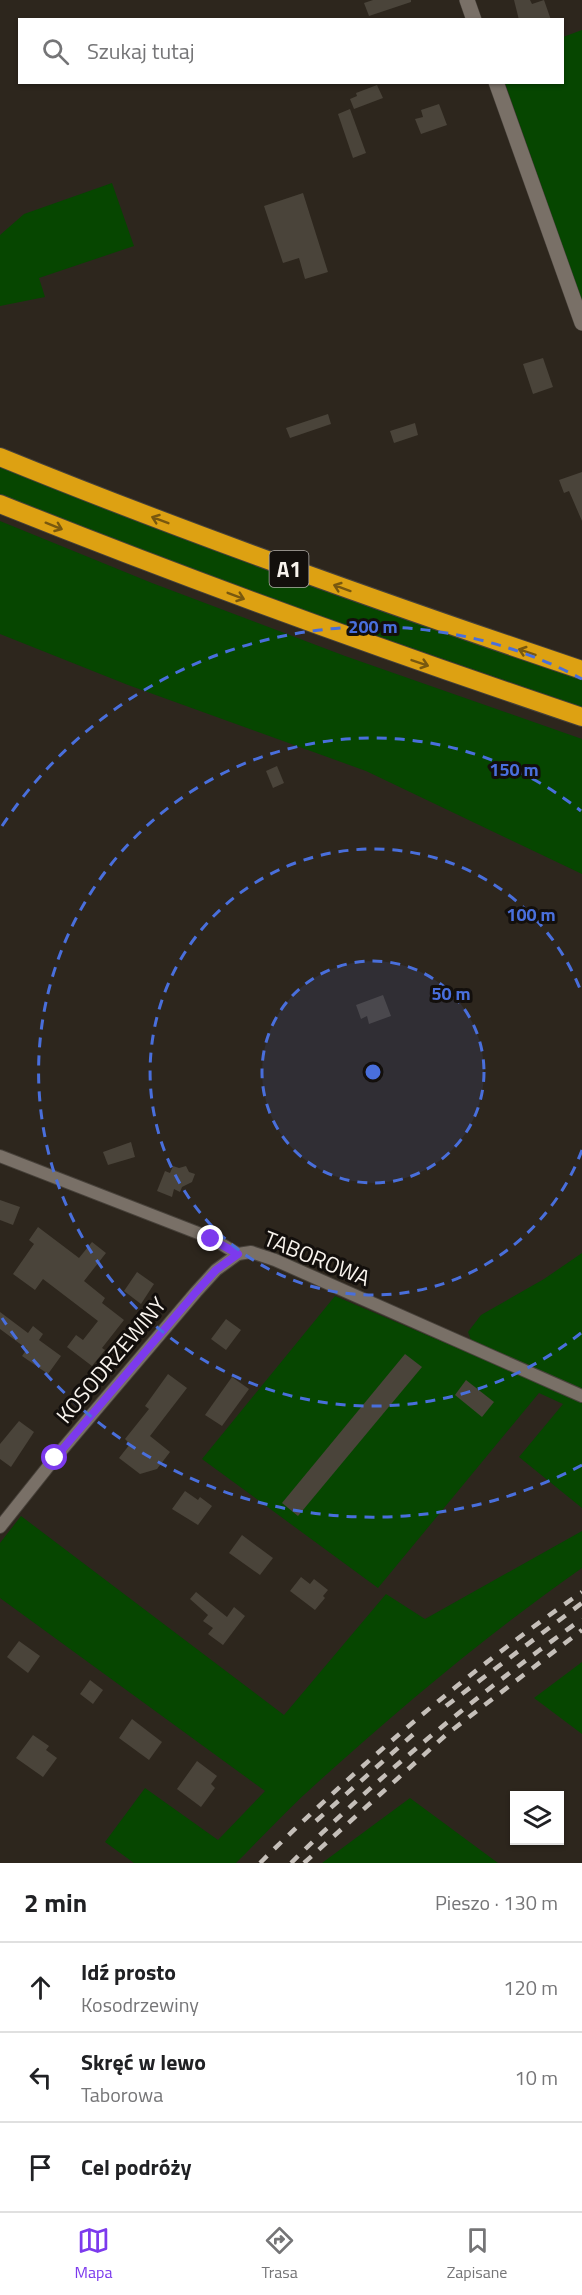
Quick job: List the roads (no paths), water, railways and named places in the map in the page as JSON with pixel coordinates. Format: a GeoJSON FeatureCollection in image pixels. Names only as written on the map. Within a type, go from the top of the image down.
{"type":"FeatureCollection","features":[{"type":"Feature","properties":{"kind":"highway","name":"A1"},"geometry":{"type":"LineString","coordinates":[[0,457],[288,568],[582,670]]}},
{"type":"Feature","properties":{"kind":"highway","name":"A1"},"geometry":{"type":"LineString","coordinates":[[0,504],[276,611],[582,717]]}},
{"type":"Feature","properties":{"kind":"street"},"geometry":{"type":"LineString","coordinates":[[467,0],[473,18]]}},
{"type":"Feature","properties":{"kind":"street"},"geometry":{"type":"LineString","coordinates":[[497,84],[582,323]]}},
{"type":"Feature","properties":{"kind":"street","name":"TABOROWA"},"geometry":{"type":"LineString","coordinates":[[0,1156],[211,1239],[238,1254],[251,1252],[275,1260],[582,1395]]}},
{"type":"Feature","properties":{"kind":"street","name":"KOSODRZEWINY"},"geometry":{"type":"LineString","coordinates":[[0,1527],[55,1458],[196,1292],[216,1270],[238,1254]]}},
{"type":"Feature","properties":{"kind":"railway"},"geometry":{"type":"LineString","coordinates":[[260,1863],[336,1790],[415,1720],[497,1654],[582,1592]]}},
{"type":"Feature","properties":{"kind":"railway"},"geometry":{"type":"LineString","coordinates":[[446,1706],[582,1603]]}},
{"type":"Feature","properties":{"kind":"railway"},"geometry":{"type":"LineString","coordinates":[[291,1863],[395,1766],[506,1676],[582,1619]]}},
{"type":"Feature","properties":{"kind":"railway"},"geometry":{"type":"LineString","coordinates":[[304,1863],[447,1734],[582,1630]]}},
{"type":"Feature","properties":{"kind":"railway"},"geometry":{"type":"LineString","coordinates":[[316,1821],[417,1731]]}}]}
